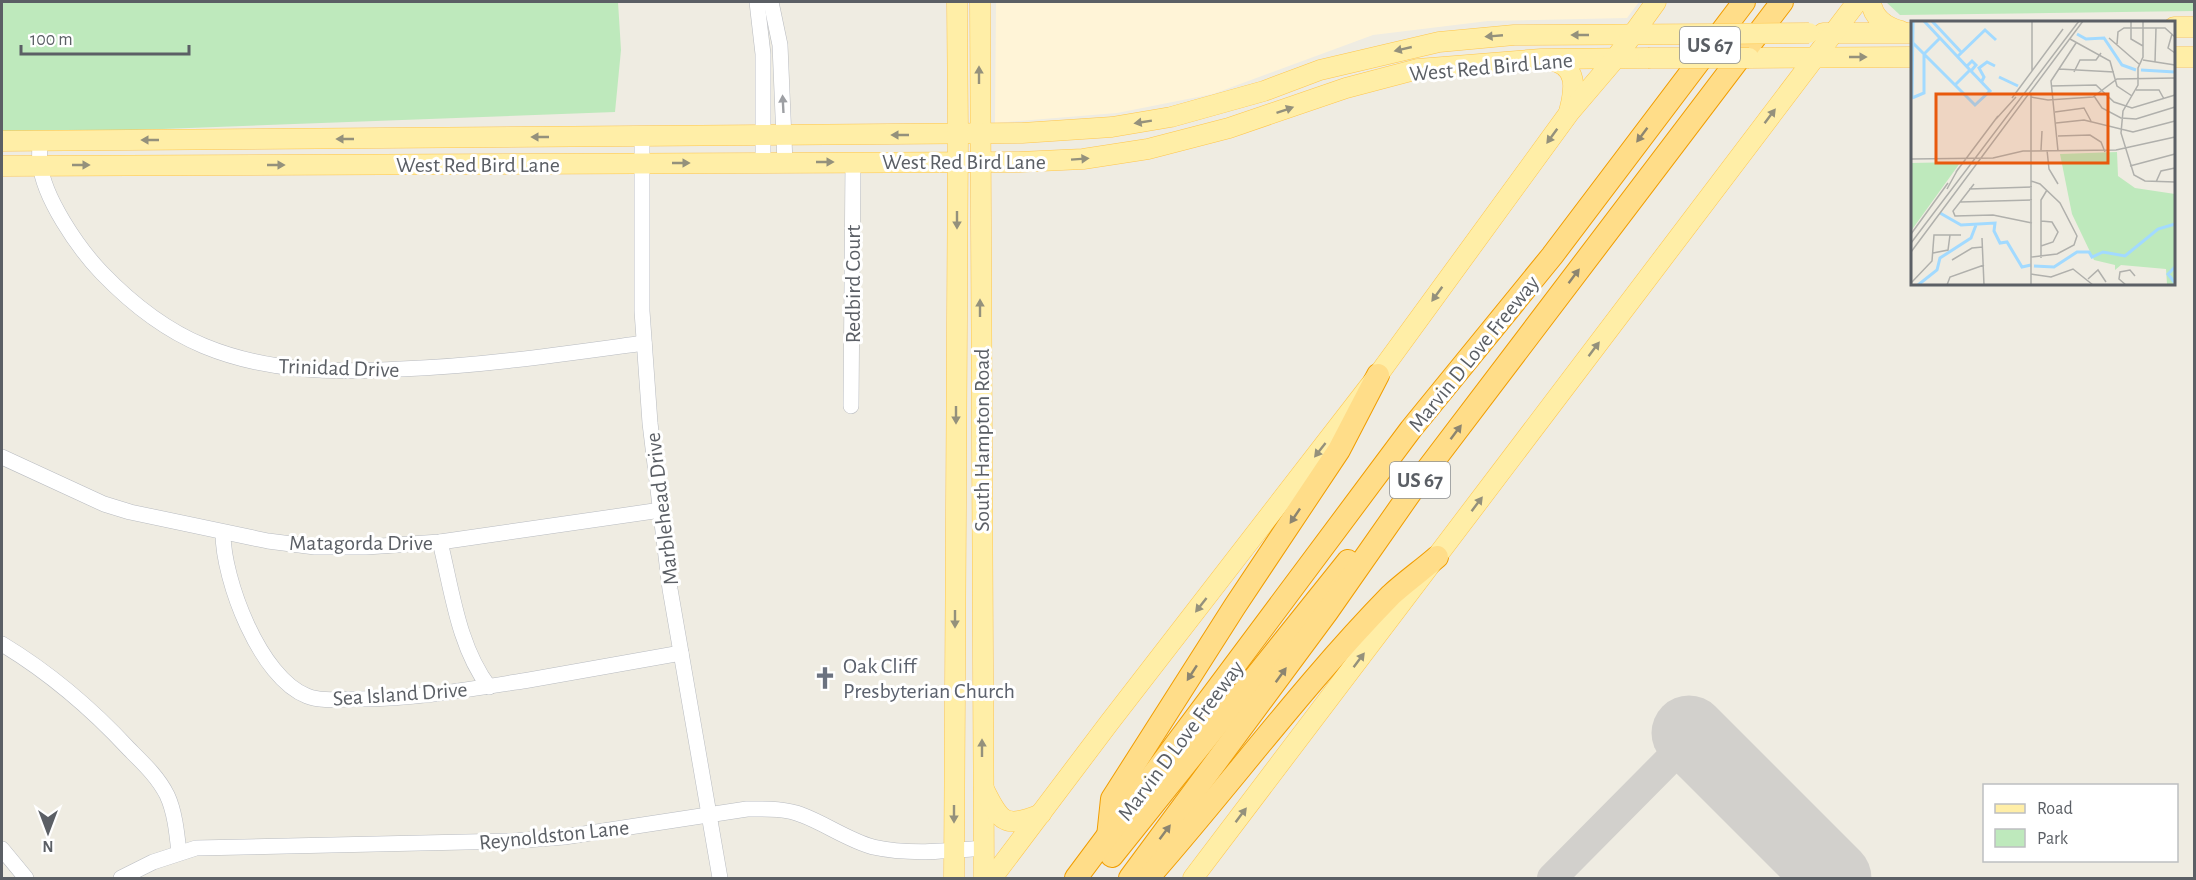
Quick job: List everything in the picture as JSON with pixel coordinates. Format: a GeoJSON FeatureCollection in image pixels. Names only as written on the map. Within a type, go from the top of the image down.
{"type":"FeatureCollection","features":[{"type":"Feature","properties":{"kind":"highway","name":"Marvin D Love Freeway"},"geometry":{"type":"LineString","coordinates":[[1076,879],[1411,429],[1552,256],[1743,2]]}},
{"type":"Feature","properties":{"kind":"highway","name":"Marvin D Love Freeway"},"geometry":{"type":"LineString","coordinates":[[1130,879],[1327,612],[1420,479],[1782,2]]}},
{"type":"Feature","properties":{"kind":"highway"},"geometry":{"type":"LineString","coordinates":[[1108,837],[1112,799],[1235,606],[1339,450],[1378,375]]}},
{"type":"Feature","properties":{"kind":"highway"},"geometry":{"type":"LineString","coordinates":[[1095,879],[1400,460],[1411,429]]}},
{"type":"Feature","properties":{"kind":"highway"},"geometry":{"type":"LineString","coordinates":[[1109,860],[1335,575],[1420,479]]}},
{"type":"Feature","properties":{"kind":"highway"},"geometry":{"type":"LineString","coordinates":[[1148,879],[1308,687],[1393,594],[1437,557]]}},
{"type":"Feature","properties":{"kind":"main road","name":"South Hampton Road"},"geometry":{"type":"LineString","coordinates":[[954,879],[957,2]]}},
{"type":"Feature","properties":{"kind":"main road","name":"South Hampton Road"},"geometry":{"type":"LineString","coordinates":[[980,2],[984,879]]}},
{"type":"Feature","properties":{"kind":"main road"},"geometry":{"type":"LineString","coordinates":[[992,879],[1378,375],[1569,113],[1615,58],[1656,2]]}},
{"type":"Feature","properties":{"kind":"main road"},"geometry":{"type":"LineString","coordinates":[[1193,879],[1857,2]]}},
{"type":"Feature","properties":{"kind":"main road"},"geometry":{"type":"LineString","coordinates":[[1871,2],[1873,13],[1884,24],[1911,33]]}},
{"type":"Feature","properties":{"kind":"main road"},"geometry":{"type":"LineString","coordinates":[[2175,27],[2194,27]]}},
{"type":"Feature","properties":{"kind":"main road","name":"West Red Bird Lane"},"geometry":{"type":"LineString","coordinates":[[2,141],[979,134],[1112,127],[1163,119],[1264,91],[1320,70],[1415,46],[1461,39],[1514,35],[1911,33]]}},
{"type":"Feature","properties":{"kind":"main road"},"geometry":{"type":"LineString","coordinates":[[1461,39],[1463,64]]}},
{"type":"Feature","properties":{"kind":"main road","name":"West Red Bird Lane"},"geometry":{"type":"LineString","coordinates":[[2,165],[1019,162],[1083,159],[1148,150],[1229,128],[1389,75],[1418,69],[1541,59],[1911,57]]}},
{"type":"Feature","properties":{"kind":"main road"},"geometry":{"type":"LineString","coordinates":[[2175,57],[2194,57]]}},
{"type":"Feature","properties":{"kind":"main road"},"geometry":{"type":"LineString","coordinates":[[1541,59],[1559,62],[1573,78],[1574,93],[1569,113]]}},
{"type":"Feature","properties":{"kind":"main road"},"geometry":{"type":"LineString","coordinates":[[1222,104],[1229,128]]}},
{"type":"Feature","properties":{"kind":"main road"},"geometry":{"type":"LineString","coordinates":[[598,164],[599,137]]}},
{"type":"Feature","properties":{"kind":"main road"},"geometry":{"type":"LineString","coordinates":[[956,492],[981,492]]}},
{"type":"Feature","properties":{"kind":"main road"},"geometry":{"type":"LineString","coordinates":[[955,561],[981,560]]}},
{"type":"Feature","properties":{"kind":"main road"},"geometry":{"type":"LineString","coordinates":[[982,784],[996,812],[1002,818],[1019,823],[1041,814]]}},
{"type":"Feature","properties":{"kind":"main road"},"geometry":{"type":"LineString","coordinates":[[984,848],[997,847],[1023,838]]}},
{"type":"Feature","properties":{"kind":"street"},"geometry":{"type":"LineString","coordinates":[[757,2],[763,54],[763,163]]}},
{"type":"Feature","properties":{"kind":"street"},"geometry":{"type":"LineString","coordinates":[[771,2],[781,54],[785,163]]}},
{"type":"Feature","properties":{"kind":"street"},"geometry":{"type":"LineString","coordinates":[[763,54],[781,54]]}},
{"type":"Feature","properties":{"kind":"street","name":"Marblehead Drive"},"geometry":{"type":"LineString","coordinates":[[642,137],[641,262],[644,343],[661,510],[670,589],[720,879]]}},
{"type":"Feature","properties":{"kind":"street","name":"Trinidad Drive"},"geometry":{"type":"LineString","coordinates":[[40,141],[40,165],[50,198],[93,264],[113,285],[151,316],[180,335],[231,356],[279,367],[361,371],[442,368],[644,343]]}},
{"type":"Feature","properties":{"kind":"street","name":"Redbird Court"},"geometry":{"type":"LineString","coordinates":[[851,406],[853,162]]}},
{"type":"Feature","properties":{"kind":"street","name":"Matagorda Drive"},"geometry":{"type":"LineString","coordinates":[[2,457],[104,504],[130,512],[223,533],[315,547],[440,542],[661,510]]}},
{"type":"Feature","properties":{"kind":"street","name":"Sea Island Drive"},"geometry":{"type":"LineString","coordinates":[[223,533],[224,557],[229,578],[249,627],[278,674],[297,691],[318,699],[376,699],[489,687],[681,653]]}},
{"type":"Feature","properties":{"kind":"street"},"geometry":{"type":"LineString","coordinates":[[440,542],[464,639],[476,669],[489,687]]}},
{"type":"Feature","properties":{"kind":"street"},"geometry":{"type":"LineString","coordinates":[[2,644],[30,661],[78,698],[112,730],[154,776],[168,798],[179,853]]}},
{"type":"Feature","properties":{"kind":"street","name":"Reynoldston Lane"},"geometry":{"type":"LineString","coordinates":[[121,879],[153,862],[196,848],[523,841],[564,837],[710,814],[772,809],[801,814],[842,836],[874,847],[916,851],[984,848]]}},
{"type":"Feature","properties":{"kind":"street"},"geometry":{"type":"LineString","coordinates":[[2,849],[26,879]]}},
{"type":"Feature","properties":{"kind":"shaded area"},"geometry":{"type":"Polygon","coordinates":[[[996,2],[1639,2],[1627,18],[1488,21],[1373,35],[1213,94],[1117,113],[995,123],[996,2]]]}},
{"type":"Feature","properties":{"kind":"green space"},"geometry":{"type":"Polygon","coordinates":[[[2,2],[618,2],[621,50],[615,112],[2,135],[2,2]]]}},
{"type":"Feature","properties":{"kind":"green space"},"geometry":{"type":"Polygon","coordinates":[[[1886,2],[2194,2],[2194,11],[1900,15],[1886,2]]]}},
{"type":"Feature","properties":{"kind":"taxiway"},"geometry":{"type":"LineString","coordinates":[[1552,878],[1676,753],[1701,745]]}},
{"type":"Feature","properties":{"kind":"runway"},"geometry":{"type":"LineString","coordinates":[[1689,733],[1834,878]]}},
{"type":"Feature","properties":{"kind":"place","name":"Oak Cliff Presbyterian Church"},"geometry":{"type":"Point","coordinates":[825,678]}}]}
